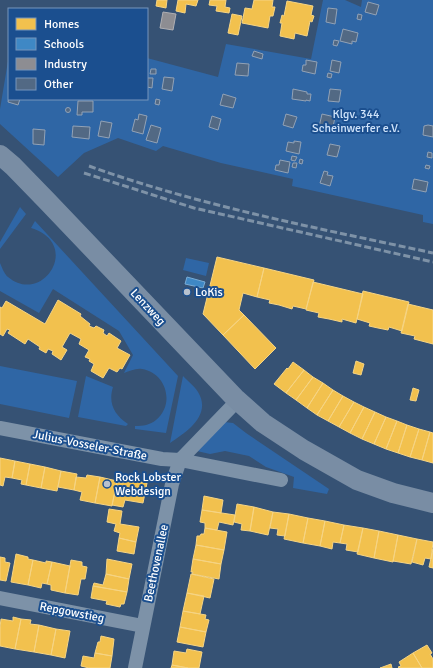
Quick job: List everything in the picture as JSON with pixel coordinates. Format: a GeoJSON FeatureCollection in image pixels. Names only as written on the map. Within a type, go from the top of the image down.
{"type":"FeatureCollection","features":[{"type":"Feature","properties":{"kind":"street","name":"Lenzweg"},"geometry":{"type":"LineString","coordinates":[[0,155],[13,166],[47,201],[237,401],[262,423],[304,450],[357,480],[393,493],[433,504]]}},
{"type":"Feature","properties":{"kind":"street"},"geometry":{"type":"LineString","coordinates":[[180,460],[237,401]]}},
{"type":"Feature","properties":{"kind":"street","name":"Julius-Vosseler-Straße"},"geometry":{"type":"LineString","coordinates":[[0,428],[162,459],[180,460],[281,480]]}},
{"type":"Feature","properties":{"kind":"street","name":"Beethovenallee"},"geometry":{"type":"LineString","coordinates":[[136,668],[172,484],[180,460]]}},
{"type":"Feature","properties":{"kind":"street","name":"Repgowstieg"},"geometry":{"type":"LineString","coordinates":[[0,598],[143,626]]}},
{"type":"Feature","properties":{"kind":"green space","name":"Klgv. 344 Scheinwerfer e.V."},"geometry":{"type":"Polygon","coordinates":[[[323,0],[345,0],[361,7],[362,0],[433,0],[433,224],[423,222],[423,215],[292,186],[293,179],[221,163],[163,146],[156,151],[118,138],[84,153],[58,177],[0,124],[0,109],[8,61],[8,100],[148,100],[148,58],[218,77],[226,44],[311,59],[323,0]]]}},
{"type":"Feature","properties":{"kind":"green space"},"geometry":{"type":"Polygon","coordinates":[[[20,207],[26,214],[0,249],[0,242],[20,207]]]}},
{"type":"Feature","properties":{"kind":"green space"},"geometry":{"type":"Polygon","coordinates":[[[35,221],[178,376],[166,433],[135,429],[135,426],[146,425],[154,422],[162,414],[167,398],[166,390],[157,377],[151,372],[140,369],[124,373],[133,355],[119,331],[53,289],[39,313],[0,291],[0,263],[8,277],[21,284],[33,284],[44,278],[52,269],[56,258],[54,246],[46,236],[31,228],[35,221]]]}},
{"type":"Feature","properties":{"kind":"green space"},"geometry":{"type":"Polygon","coordinates":[[[186,258],[209,263],[206,276],[183,270],[186,258]]]}},
{"type":"Feature","properties":{"kind":"green space"},"geometry":{"type":"Polygon","coordinates":[[[0,366],[77,381],[69,418],[0,404],[0,366]]]}},
{"type":"Feature","properties":{"kind":"green space"},"geometry":{"type":"Polygon","coordinates":[[[86,376],[113,387],[111,398],[113,408],[119,417],[128,424],[126,426],[78,417],[86,376]]]}},
{"type":"Feature","properties":{"kind":"green space"},"geometry":{"type":"Polygon","coordinates":[[[183,376],[198,392],[202,400],[202,408],[196,422],[184,434],[170,443],[183,376]]]}},
{"type":"Feature","properties":{"kind":"green space"},"geometry":{"type":"Polygon","coordinates":[[[224,422],[233,423],[329,489],[327,494],[293,488],[294,477],[266,467],[249,456],[225,451],[210,454],[197,451],[224,422]]]}},
{"type":"Feature","properties":{"kind":"building: Homes"},"geometry":{"type":"Polygon","coordinates":[[[157,0],[167,0],[166,8],[156,6],[157,0]]]}},
{"type":"Feature","properties":{"kind":"building: Homes"},"geometry":{"type":"Polygon","coordinates":[[[178,0],[198,0],[196,6],[186,4],[185,13],[176,11],[178,0]]]}},
{"type":"Feature","properties":{"kind":"building: Homes"},"geometry":{"type":"Polygon","coordinates":[[[210,0],[226,0],[225,7],[230,8],[229,13],[216,11],[217,6],[209,5],[210,0]]]}},
{"type":"Feature","properties":{"kind":"building: Homes"},"geometry":{"type":"Polygon","coordinates":[[[254,0],[273,0],[272,7],[275,7],[273,16],[270,16],[268,28],[242,23],[245,8],[252,9],[254,0]]]}},
{"type":"Feature","properties":{"kind":"building: Homes"},"geometry":{"type":"Polygon","coordinates":[[[287,1],[313,6],[311,15],[314,16],[312,22],[310,21],[307,36],[295,33],[294,39],[280,36],[282,23],[280,23],[282,15],[284,16],[287,1]]]}},
{"type":"Feature","properties":{"kind":"building: Homes"},"geometry":{"type":"Polygon","coordinates":[[[232,14],[242,16],[238,35],[228,33],[232,14]]]}},
{"type":"Feature","properties":{"kind":"building: Homes"},"geometry":{"type":"Polygon","coordinates":[[[217,257],[264,268],[257,297],[243,293],[239,310],[244,315],[223,335],[203,314],[217,257]]]}},
{"type":"Feature","properties":{"kind":"building: Homes"},"geometry":{"type":"Polygon","coordinates":[[[264,268],[314,280],[306,309],[293,306],[292,309],[269,303],[270,300],[257,297],[264,268]]]}},
{"type":"Feature","properties":{"kind":"building: Homes"},"geometry":{"type":"Polygon","coordinates":[[[313,282],[363,294],[356,323],[342,319],[342,322],[318,317],[319,313],[306,310],[313,282]]]}},
{"type":"Feature","properties":{"kind":"building: Homes"},"geometry":{"type":"Polygon","coordinates":[[[363,291],[409,302],[402,331],[389,327],[388,330],[369,326],[370,323],[357,319],[363,291]]]}},
{"type":"Feature","properties":{"kind":"building: Homes"},"geometry":{"type":"Polygon","coordinates":[[[58,300],[81,314],[80,316],[90,324],[89,326],[94,328],[96,326],[104,330],[103,333],[107,336],[109,333],[121,341],[117,348],[130,355],[122,369],[120,368],[117,372],[109,368],[103,378],[91,371],[94,364],[89,361],[90,359],[85,357],[89,350],[79,344],[81,339],[70,333],[62,347],[67,350],[61,360],[52,354],[53,351],[48,349],[46,353],[28,339],[25,344],[8,333],[10,330],[7,329],[3,336],[0,334],[0,307],[2,308],[6,301],[45,324],[58,300]]]}},
{"type":"Feature","properties":{"kind":"building: Homes"},"geometry":{"type":"Polygon","coordinates":[[[408,304],[433,310],[433,344],[414,339],[415,336],[401,333],[408,304]]]}},
{"type":"Feature","properties":{"kind":"building: Homes"},"geometry":{"type":"Polygon","coordinates":[[[244,315],[276,348],[255,369],[223,335],[244,315]]]}},
{"type":"Feature","properties":{"kind":"building: Homes"},"geometry":{"type":"Polygon","coordinates":[[[356,361],[364,364],[361,375],[353,373],[356,361]]]}},
{"type":"Feature","properties":{"kind":"building: Homes"},"geometry":{"type":"Polygon","coordinates":[[[293,362],[304,370],[286,393],[274,384],[293,362]]]}},
{"type":"Feature","properties":{"kind":"building: Homes"},"geometry":{"type":"Polygon","coordinates":[[[304,370],[313,377],[296,400],[286,393],[304,370]]]}},
{"type":"Feature","properties":{"kind":"building: Homes"},"geometry":{"type":"Polygon","coordinates":[[[313,377],[323,383],[307,408],[296,400],[313,377]]]}},
{"type":"Feature","properties":{"kind":"building: Homes"},"geometry":{"type":"Polygon","coordinates":[[[323,383],[333,390],[317,415],[307,408],[323,383]]]}},
{"type":"Feature","properties":{"kind":"building: Homes"},"geometry":{"type":"Polygon","coordinates":[[[413,388],[419,390],[416,401],[410,400],[413,388]]]}},
{"type":"Feature","properties":{"kind":"building: Homes"},"geometry":{"type":"Polygon","coordinates":[[[333,390],[343,396],[328,421],[317,415],[333,390]]]}},
{"type":"Feature","properties":{"kind":"building: Homes"},"geometry":{"type":"Polygon","coordinates":[[[343,396],[354,402],[339,427],[328,421],[343,396]]]}},
{"type":"Feature","properties":{"kind":"building: Homes"},"geometry":{"type":"Polygon","coordinates":[[[354,402],[364,407],[350,433],[339,427],[354,402]]]}},
{"type":"Feature","properties":{"kind":"building: Homes"},"geometry":{"type":"Polygon","coordinates":[[[364,407],[375,412],[362,439],[350,433],[364,407]]]}},
{"type":"Feature","properties":{"kind":"building: Homes"},"geometry":{"type":"Polygon","coordinates":[[[375,412],[386,417],[374,444],[362,439],[375,412]]]}},
{"type":"Feature","properties":{"kind":"building: Homes"},"geometry":{"type":"Polygon","coordinates":[[[386,417],[397,421],[386,449],[374,444],[386,417]]]}},
{"type":"Feature","properties":{"kind":"building: Homes"},"geometry":{"type":"Polygon","coordinates":[[[397,421],[407,425],[398,453],[386,449],[397,421]]]}},
{"type":"Feature","properties":{"kind":"building: Homes"},"geometry":{"type":"Polygon","coordinates":[[[407,425],[419,429],[410,457],[398,453],[407,425]]]}},
{"type":"Feature","properties":{"kind":"building: Homes"},"geometry":{"type":"Polygon","coordinates":[[[419,429],[430,432],[422,460],[410,457],[419,429]]]}},
{"type":"Feature","properties":{"kind":"building: Homes"},"geometry":{"type":"Polygon","coordinates":[[[430,432],[433,433],[433,463],[422,460],[430,432]]]}},
{"type":"Feature","properties":{"kind":"building: Homes"},"geometry":{"type":"Polygon","coordinates":[[[0,458],[15,461],[12,478],[5,477],[3,486],[0,485],[0,458]]]}},
{"type":"Feature","properties":{"kind":"building: Homes"},"geometry":{"type":"Polygon","coordinates":[[[15,461],[30,464],[26,485],[21,484],[22,480],[12,478],[15,461]]]}},
{"type":"Feature","properties":{"kind":"building: Homes"},"geometry":{"type":"Polygon","coordinates":[[[30,464],[45,467],[41,488],[26,485],[30,464]]]}},
{"type":"Feature","properties":{"kind":"building: Homes"},"geometry":{"type":"Polygon","coordinates":[[[45,467],[61,471],[57,491],[41,488],[45,467]]]}},
{"type":"Feature","properties":{"kind":"building: Homes"},"geometry":{"type":"Polygon","coordinates":[[[61,471],[77,474],[74,490],[58,487],[61,471]]]}},
{"type":"Feature","properties":{"kind":"building: Homes"},"geometry":{"type":"Polygon","coordinates":[[[87,475],[100,477],[95,503],[80,500],[82,492],[74,490],[76,477],[86,478],[87,475]]]}},
{"type":"Feature","properties":{"kind":"building: Homes"},"geometry":{"type":"Polygon","coordinates":[[[100,477],[117,481],[112,506],[95,503],[100,477]]]}},
{"type":"Feature","properties":{"kind":"building: Homes"},"geometry":{"type":"Polygon","coordinates":[[[124,479],[147,483],[143,503],[125,500],[123,507],[112,505],[117,482],[123,483],[124,479]]]}},
{"type":"Feature","properties":{"kind":"building: Homes"},"geometry":{"type":"Polygon","coordinates":[[[204,496],[223,500],[221,513],[202,510],[204,496]]]}},
{"type":"Feature","properties":{"kind":"building: Homes"},"geometry":{"type":"Polygon","coordinates":[[[237,504],[254,507],[250,531],[241,530],[242,524],[234,522],[237,504]]]}},
{"type":"Feature","properties":{"kind":"building: Homes"},"geometry":{"type":"Polygon","coordinates":[[[254,507],[273,512],[268,535],[250,531],[254,507]]]}},
{"type":"Feature","properties":{"kind":"building: Homes"},"geometry":{"type":"Polygon","coordinates":[[[109,509],[122,511],[120,524],[139,527],[136,542],[119,538],[120,533],[114,531],[116,524],[107,522],[109,509]]]}},
{"type":"Feature","properties":{"kind":"building: Homes"},"geometry":{"type":"Polygon","coordinates":[[[202,510],[235,515],[233,525],[219,522],[217,530],[205,528],[205,523],[200,522],[202,510]]]}},
{"type":"Feature","properties":{"kind":"building: Homes"},"geometry":{"type":"Polygon","coordinates":[[[273,512],[289,514],[285,536],[277,535],[278,529],[270,528],[273,512]]]}},
{"type":"Feature","properties":{"kind":"building: Homes"},"geometry":{"type":"Polygon","coordinates":[[[289,514],[308,518],[303,543],[284,539],[289,514]]]}},
{"type":"Feature","properties":{"kind":"building: Homes"},"geometry":{"type":"Polygon","coordinates":[[[308,518],[325,521],[320,546],[303,543],[308,518]]]}},
{"type":"Feature","properties":{"kind":"building: Homes"},"geometry":{"type":"Polygon","coordinates":[[[325,521],[344,525],[340,543],[333,542],[332,549],[320,546],[325,521]]]}},
{"type":"Feature","properties":{"kind":"building: Homes"},"geometry":{"type":"Polygon","coordinates":[[[344,525],[363,528],[358,552],[346,550],[347,544],[340,543],[344,525]]]}},
{"type":"Feature","properties":{"kind":"building: Homes"},"geometry":{"type":"Polygon","coordinates":[[[205,528],[227,532],[224,550],[196,545],[197,536],[204,534],[205,528]]]}},
{"type":"Feature","properties":{"kind":"building: Homes"},"geometry":{"type":"Polygon","coordinates":[[[363,528],[379,531],[374,558],[357,554],[363,528]]]}},
{"type":"Feature","properties":{"kind":"building: Homes"},"geometry":{"type":"Polygon","coordinates":[[[379,531],[398,535],[393,562],[374,558],[379,531]]]}},
{"type":"Feature","properties":{"kind":"building: Homes"},"geometry":{"type":"Polygon","coordinates":[[[398,535],[417,539],[411,564],[393,561],[398,535]]]}},
{"type":"Feature","properties":{"kind":"building: Homes"},"geometry":{"type":"Polygon","coordinates":[[[119,538],[136,542],[134,554],[117,551],[119,538]]]}},
{"type":"Feature","properties":{"kind":"building: Homes"},"geometry":{"type":"Polygon","coordinates":[[[417,539],[433,542],[431,559],[425,558],[423,565],[412,562],[417,539]]]}},
{"type":"Feature","properties":{"kind":"building: Homes"},"geometry":{"type":"Polygon","coordinates":[[[196,545],[224,550],[221,564],[193,559],[196,545]]]}},
{"type":"Feature","properties":{"kind":"building: Homes"},"geometry":{"type":"Polygon","coordinates":[[[433,549],[433,568],[429,567],[433,549]]]}},
{"type":"Feature","properties":{"kind":"building: Homes"},"geometry":{"type":"Polygon","coordinates":[[[16,554],[33,560],[28,585],[11,582],[16,554]]]}},
{"type":"Feature","properties":{"kind":"building: Homes"},"geometry":{"type":"Polygon","coordinates":[[[0,557],[5,558],[5,562],[10,563],[6,581],[0,580],[0,557]]]}},
{"type":"Feature","properties":{"kind":"building: Homes"},"geometry":{"type":"Polygon","coordinates":[[[107,559],[132,564],[129,579],[106,574],[107,559]]]}},
{"type":"Feature","properties":{"kind":"building: Homes"},"geometry":{"type":"Polygon","coordinates":[[[193,559],[221,564],[219,579],[192,574],[193,559]]]}},
{"type":"Feature","properties":{"kind":"building: Homes"},"geometry":{"type":"Polygon","coordinates":[[[33,560],[46,563],[46,561],[52,562],[47,584],[42,583],[41,588],[28,585],[33,560]]]}},
{"type":"Feature","properties":{"kind":"building: Homes"},"geometry":{"type":"Polygon","coordinates":[[[71,560],[82,562],[82,566],[87,567],[85,579],[81,579],[78,595],[65,593],[71,560]]]}},
{"type":"Feature","properties":{"kind":"building: Homes"},"geometry":{"type":"Polygon","coordinates":[[[52,562],[70,566],[65,593],[51,590],[51,585],[47,584],[52,562]]]}},
{"type":"Feature","properties":{"kind":"building: Homes"},"geometry":{"type":"Polygon","coordinates":[[[106,574],[129,579],[127,592],[93,586],[94,583],[103,585],[106,574]]]}},
{"type":"Feature","properties":{"kind":"building: Homes"},"geometry":{"type":"Polygon","coordinates":[[[191,574],[214,579],[210,598],[187,593],[191,574]]]}},
{"type":"Feature","properties":{"kind":"building: Homes"},"geometry":{"type":"Polygon","coordinates":[[[93,586],[127,592],[124,604],[121,604],[120,607],[106,604],[107,601],[91,598],[93,586]]]}},
{"type":"Feature","properties":{"kind":"building: Homes"},"geometry":{"type":"Polygon","coordinates":[[[187,593],[204,596],[200,614],[183,611],[187,593]]]}},
{"type":"Feature","properties":{"kind":"building: Homes"},"geometry":{"type":"Polygon","coordinates":[[[183,611],[206,615],[205,619],[209,620],[206,632],[180,627],[183,611]]]}},
{"type":"Feature","properties":{"kind":"building: Homes"},"geometry":{"type":"Polygon","coordinates":[[[13,617],[21,619],[15,649],[0,646],[1,619],[13,621],[13,617]]]}},
{"type":"Feature","properties":{"kind":"building: Homes"},"geometry":{"type":"Polygon","coordinates":[[[21,619],[31,620],[30,624],[39,625],[34,652],[15,649],[21,619]]]}},
{"type":"Feature","properties":{"kind":"building: Homes"},"geometry":{"type":"Polygon","coordinates":[[[39,625],[56,629],[51,655],[34,652],[39,625]]]}},
{"type":"Feature","properties":{"kind":"building: Homes"},"geometry":{"type":"Polygon","coordinates":[[[180,627],[206,632],[203,647],[177,642],[180,627]]]}},
{"type":"Feature","properties":{"kind":"building: Homes"},"geometry":{"type":"Polygon","coordinates":[[[56,629],[70,631],[65,658],[51,655],[56,629]]]}},
{"type":"Feature","properties":{"kind":"building: Homes"},"geometry":{"type":"Polygon","coordinates":[[[101,636],[114,639],[112,656],[95,653],[101,636]]]}},
{"type":"Feature","properties":{"kind":"building: Homes"},"geometry":{"type":"Polygon","coordinates":[[[427,645],[432,653],[430,654],[433,659],[433,668],[422,668],[413,653],[427,645]]]}},
{"type":"Feature","properties":{"kind":"building: Homes"},"geometry":{"type":"Polygon","coordinates":[[[187,649],[202,652],[199,668],[188,668],[172,665],[174,651],[186,653],[187,649]]]}},
{"type":"Feature","properties":{"kind":"building: Homes"},"geometry":{"type":"Polygon","coordinates":[[[95,653],[112,656],[110,668],[89,668],[81,666],[83,656],[94,658],[95,653]]]}},
{"type":"Feature","properties":{"kind":"building: Homes"},"geometry":{"type":"Polygon","coordinates":[[[413,653],[422,668],[398,667],[401,666],[399,662],[413,653]]]}},
{"type":"Feature","properties":{"kind":"building: Homes"},"geometry":{"type":"Polygon","coordinates":[[[391,664],[392,668],[380,668],[391,664]]]}},
{"type":"Feature","properties":{"kind":"building: Homes"},"geometry":{"type":"Polygon","coordinates":[[[172,665],[188,668],[171,668],[172,665]]]}},
{"type":"Feature","properties":{"kind":"building: Schools"},"geometry":{"type":"Polygon","coordinates":[[[187,277],[205,282],[203,288],[185,284],[187,277]]]}},
{"type":"Feature","properties":{"kind":"building: Industry"},"geometry":{"type":"Polygon","coordinates":[[[163,12],[176,14],[173,30],[160,28],[163,12]]]}},
{"type":"Feature","properties":{"kind":"building: Other"},"geometry":{"type":"Polygon","coordinates":[[[368,2],[379,5],[376,15],[365,12],[368,2]]]}},
{"type":"Feature","properties":{"kind":"building: Other"},"geometry":{"type":"Polygon","coordinates":[[[328,8],[337,9],[335,24],[326,22],[328,8]]]}},
{"type":"Feature","properties":{"kind":"building: Other"},"geometry":{"type":"Polygon","coordinates":[[[358,14],[362,15],[361,20],[357,19],[358,14]]]}},
{"type":"Feature","properties":{"kind":"building: Other"},"geometry":{"type":"Polygon","coordinates":[[[343,29],[358,33],[356,42],[352,41],[352,44],[340,41],[343,29]]]}},
{"type":"Feature","properties":{"kind":"building: Other"},"geometry":{"type":"Polygon","coordinates":[[[334,40],[339,41],[337,46],[333,45],[334,40]]]}},
{"type":"Feature","properties":{"kind":"building: Other"},"geometry":{"type":"Polygon","coordinates":[[[254,51],[263,54],[262,59],[252,56],[254,51]]]}},
{"type":"Feature","properties":{"kind":"building: Other"},"geometry":{"type":"Polygon","coordinates":[[[306,60],[317,62],[315,74],[302,71],[303,65],[306,65],[306,60]]]}},
{"type":"Feature","properties":{"kind":"building: Other"},"geometry":{"type":"Polygon","coordinates":[[[332,60],[341,62],[339,73],[330,71],[332,60]]]}},
{"type":"Feature","properties":{"kind":"building: Other"},"geometry":{"type":"Polygon","coordinates":[[[237,63],[249,64],[248,76],[235,75],[237,63]]]}},
{"type":"Feature","properties":{"kind":"building: Other"},"geometry":{"type":"Polygon","coordinates":[[[151,69],[156,69],[156,74],[150,74],[151,69]]]}},
{"type":"Feature","properties":{"kind":"building: Other"},"geometry":{"type":"Polygon","coordinates":[[[328,73],[332,74],[331,78],[327,77],[328,73]]]}},
{"type":"Feature","properties":{"kind":"building: Other"},"geometry":{"type":"Polygon","coordinates":[[[164,77],[174,78],[172,91],[162,89],[164,77]]]}},
{"type":"Feature","properties":{"kind":"building: Other"},"geometry":{"type":"Polygon","coordinates":[[[148,78],[153,78],[152,88],[148,87],[148,78]]]}},
{"type":"Feature","properties":{"kind":"building: Other"},"geometry":{"type":"Polygon","coordinates":[[[293,89],[311,94],[310,101],[292,99],[293,89]]]}},
{"type":"Feature","properties":{"kind":"building: Other"},"geometry":{"type":"Polygon","coordinates":[[[330,89],[341,90],[339,102],[328,101],[330,89]]]}},
{"type":"Feature","properties":{"kind":"building: Other"},"geometry":{"type":"Polygon","coordinates":[[[223,94],[236,98],[233,108],[220,105],[223,94]]]}},
{"type":"Feature","properties":{"kind":"building: Other"},"geometry":{"type":"Polygon","coordinates":[[[156,99],[160,100],[159,105],[155,104],[156,99]]]}},
{"type":"Feature","properties":{"kind":"building: Other"},"geometry":{"type":"Polygon","coordinates":[[[8,100],[20,100],[18,105],[8,102],[8,100]]]}},
{"type":"Feature","properties":{"kind":"building: Other"},"geometry":{"type":"Polygon","coordinates":[[[78,101],[93,101],[93,112],[82,112],[82,115],[77,115],[78,101]]]}},
{"type":"Feature","properties":{"kind":"building: Other"},"geometry":{"type":"Polygon","coordinates":[[[68,107],[71,110],[68,113],[65,110],[68,107]]]}},
{"type":"Feature","properties":{"kind":"building: Other"},"geometry":{"type":"Polygon","coordinates":[[[139,114],[147,116],[143,134],[132,131],[135,119],[138,120],[139,114]]]}},
{"type":"Feature","properties":{"kind":"building: Other"},"geometry":{"type":"Polygon","coordinates":[[[286,114],[297,117],[293,128],[283,125],[286,114]]]}},
{"type":"Feature","properties":{"kind":"building: Other"},"geometry":{"type":"Polygon","coordinates":[[[322,114],[335,117],[333,127],[319,127],[322,114]]]}},
{"type":"Feature","properties":{"kind":"building: Other"},"geometry":{"type":"Polygon","coordinates":[[[339,114],[343,114],[342,119],[338,118],[339,114]]]}},
{"type":"Feature","properties":{"kind":"building: Other"},"geometry":{"type":"Polygon","coordinates":[[[212,116],[221,119],[218,130],[209,127],[212,116]]]}},
{"type":"Feature","properties":{"kind":"building: Other"},"geometry":{"type":"Polygon","coordinates":[[[101,121],[112,123],[109,138],[98,136],[101,121]]]}},
{"type":"Feature","properties":{"kind":"building: Other"},"geometry":{"type":"Polygon","coordinates":[[[151,125],[161,128],[157,143],[146,140],[151,125]]]}},
{"type":"Feature","properties":{"kind":"building: Other"},"geometry":{"type":"Polygon","coordinates":[[[73,126],[90,127],[89,139],[72,137],[73,126]]]}},
{"type":"Feature","properties":{"kind":"building: Other"},"geometry":{"type":"Polygon","coordinates":[[[424,126],[433,126],[433,137],[423,135],[424,126]]]}},
{"type":"Feature","properties":{"kind":"building: Other"},"geometry":{"type":"Polygon","coordinates":[[[33,129],[45,130],[44,145],[33,144],[33,129]]]}},
{"type":"Feature","properties":{"kind":"building: Other"},"geometry":{"type":"Polygon","coordinates":[[[294,141],[301,142],[299,154],[286,151],[288,142],[294,143],[294,141]]]}},
{"type":"Feature","properties":{"kind":"building: Other"},"geometry":{"type":"Polygon","coordinates":[[[330,144],[340,146],[337,157],[327,155],[330,144]]]}},
{"type":"Feature","properties":{"kind":"building: Other"},"geometry":{"type":"Polygon","coordinates":[[[428,152],[432,153],[432,158],[427,157],[428,152]]]}},
{"type":"Feature","properties":{"kind":"building: Other"},"geometry":{"type":"Polygon","coordinates":[[[292,156],[297,157],[295,161],[291,160],[292,156]]]}},
{"type":"Feature","properties":{"kind":"building: Other"},"geometry":{"type":"Polygon","coordinates":[[[300,159],[303,160],[302,164],[299,163],[300,159]]]}},
{"type":"Feature","properties":{"kind":"building: Other"},"geometry":{"type":"Polygon","coordinates":[[[280,160],[290,162],[288,173],[275,170],[276,165],[279,165],[280,160]]]}},
{"type":"Feature","properties":{"kind":"building: Other"},"geometry":{"type":"Polygon","coordinates":[[[293,163],[297,163],[296,168],[292,167],[293,163]]]}},
{"type":"Feature","properties":{"kind":"building: Other"},"geometry":{"type":"Polygon","coordinates":[[[426,165],[430,166],[429,169],[425,168],[426,165]]]}},
{"type":"Feature","properties":{"kind":"building: Other"},"geometry":{"type":"Polygon","coordinates":[[[324,171],[328,172],[327,175],[333,176],[330,186],[320,183],[324,171]]]}},
{"type":"Feature","properties":{"kind":"building: Other"},"geometry":{"type":"Polygon","coordinates":[[[414,179],[428,182],[426,192],[412,189],[414,179]]]}},
{"type":"Feature","properties":{"kind":"railway"},"geometry":{"type":"LineString","coordinates":[[89,166],[216,205],[433,253]]}},
{"type":"Feature","properties":{"kind":"railway"},"geometry":{"type":"LineString","coordinates":[[84,173],[194,208],[433,262]]}},
{"type":"Feature","properties":{"kind":"place","name":"LoKis"},"geometry":{"type":"Point","coordinates":[187,292]}},
{"type":"Feature","properties":{"kind":"place","name":"Rock Lobster Webdesign"},"geometry":{"type":"Point","coordinates":[107,484]}}]}
